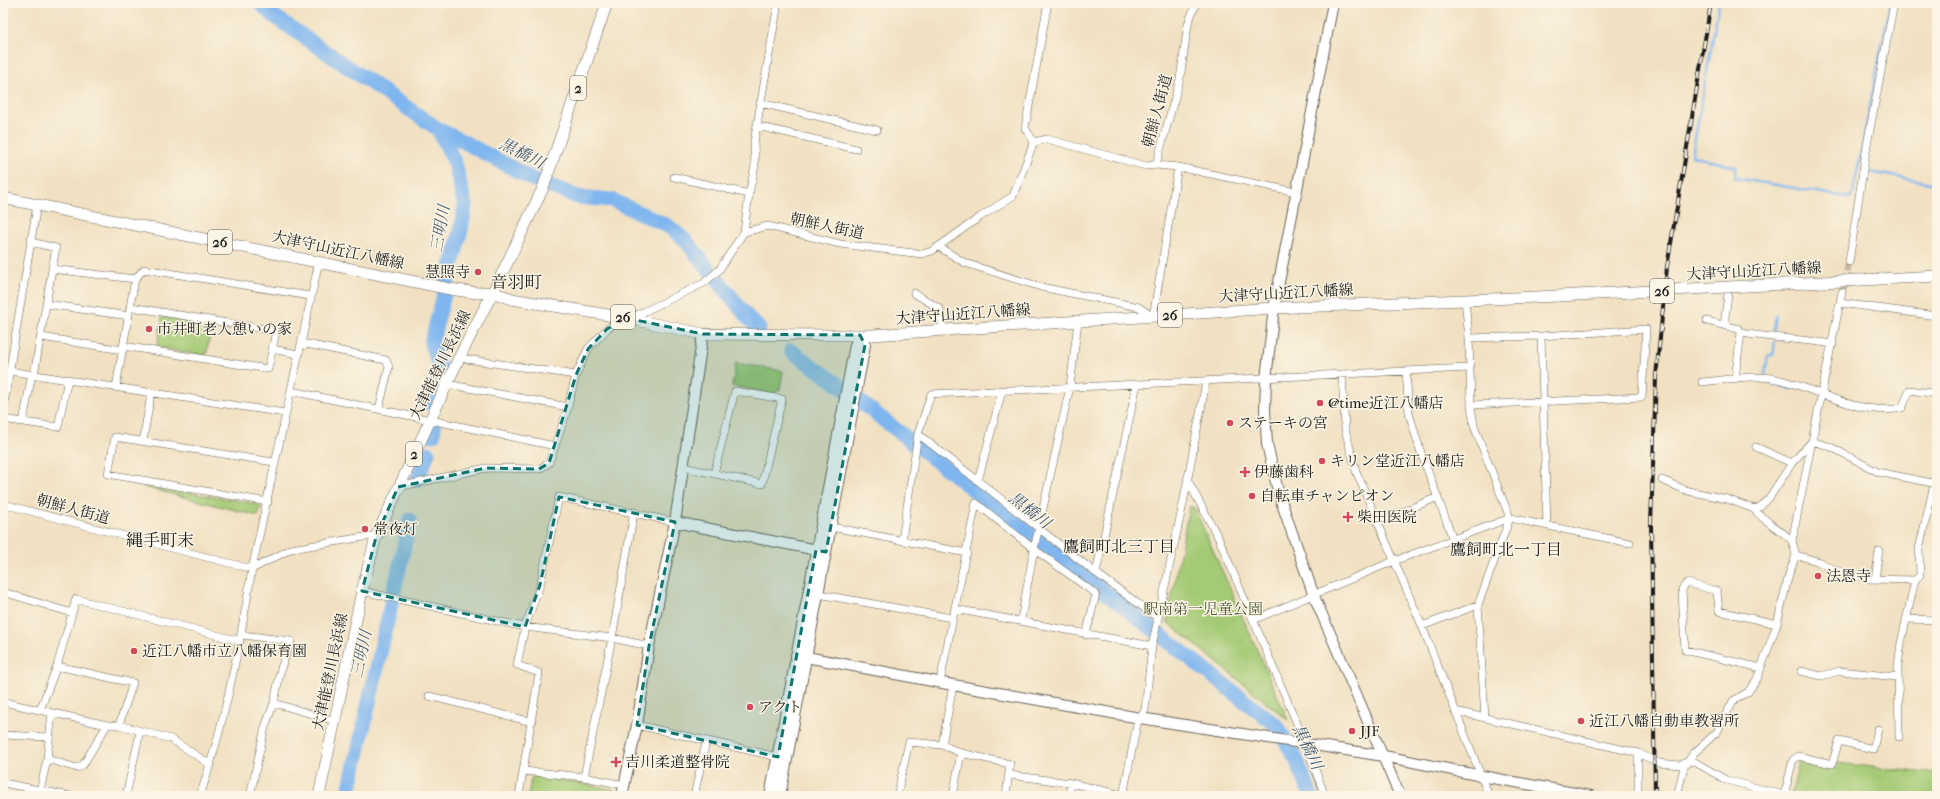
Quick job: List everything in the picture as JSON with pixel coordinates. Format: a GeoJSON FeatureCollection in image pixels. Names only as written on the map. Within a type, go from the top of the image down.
{"type":"FeatureCollection","features":[{"type":"Feature","properties":{"kind":"main road","name":"大津能登川長浜線"},"geometry":{"type":"LineString","coordinates":[[318,796],[362,591],[376,538],[398,487],[459,358],[543,188],[607,3]]}},
{"type":"Feature","properties":{"kind":"main road","name":"大津守山近江八幡線"},"geometry":{"type":"LineString","coordinates":[[3,198],[450,289],[477,293],[492,292],[512,299],[626,318],[703,334],[860,336],[1274,308],[1558,296],[1937,276]]}},
{"type":"Feature","properties":{"kind":"street"},"geometry":{"type":"LineString","coordinates":[[1034,142],[1025,128],[1048,3]]}},
{"type":"Feature","properties":{"kind":"street","name":"朝鮮人街道"},"geometry":{"type":"LineString","coordinates":[[744,232],[768,226],[840,244],[922,254],[939,247],[980,217],[1013,196],[1034,142],[1047,140],[1146,166],[1156,165],[1180,79],[1188,24],[1196,3]]}},
{"type":"Feature","properties":{"kind":"street"},"geometry":{"type":"LineString","coordinates":[[1333,3],[1274,308],[1266,379],[1265,410],[1267,444],[1279,495],[1314,596],[1400,796]]}},
{"type":"Feature","properties":{"kind":"street"},"geometry":{"type":"LineString","coordinates":[[1849,262],[1867,145],[1894,3]]}},
{"type":"Feature","properties":{"kind":"street"},"geometry":{"type":"LineString","coordinates":[[398,487],[486,468],[539,469],[549,463],[568,407],[576,375],[588,349],[607,329],[626,318],[639,314],[704,282],[718,270],[744,232],[749,194],[755,166],[754,142],[777,9]]}},
{"type":"Feature","properties":{"kind":"street"},"geometry":{"type":"LineString","coordinates":[[760,103],[878,130]]}},
{"type":"Feature","properties":{"kind":"street"},"geometry":{"type":"LineString","coordinates":[[757,126],[856,149]]}},
{"type":"Feature","properties":{"kind":"street"},"geometry":{"type":"LineString","coordinates":[[1156,165],[1178,167],[1296,192]]}},
{"type":"Feature","properties":{"kind":"street"},"geometry":{"type":"LineString","coordinates":[[939,247],[965,262],[1041,287],[1139,307],[1153,317],[1178,167]]}},
{"type":"Feature","properties":{"kind":"street"},"geometry":{"type":"LineString","coordinates":[[674,177],[749,194]]}},
{"type":"Feature","properties":{"kind":"street"},"geometry":{"type":"LineString","coordinates":[[3,410],[37,205]]}},
{"type":"Feature","properties":{"kind":"street"},"geometry":{"type":"LineString","coordinates":[[23,422],[41,337],[56,248],[31,242]]}},
{"type":"Feature","properties":{"kind":"street"},"geometry":{"type":"LineString","coordinates":[[200,796],[211,765],[241,638],[252,569],[268,502],[274,462],[291,391],[318,261]]}},
{"type":"Feature","properties":{"kind":"street"},"geometry":{"type":"LineString","coordinates":[[52,269],[135,279]]}},
{"type":"Feature","properties":{"kind":"street"},"geometry":{"type":"LineString","coordinates":[[116,388],[135,279],[144,269],[310,296]]}},
{"type":"Feature","properties":{"kind":"street"},"geometry":{"type":"LineString","coordinates":[[1678,796],[1684,767],[1693,754],[1717,732],[1733,701],[1748,692],[1757,679],[1777,624],[1789,574],[1796,555],[1792,541],[1833,344],[1842,292]]}},
{"type":"Feature","properties":{"kind":"street"},"geometry":{"type":"LineString","coordinates":[[914,294],[940,309],[944,330]]}},
{"type":"Feature","properties":{"kind":"street"},"geometry":{"type":"LineString","coordinates":[[1724,325],[1728,294]]}},
{"type":"Feature","properties":{"kind":"street"},"geometry":{"type":"LineString","coordinates":[[1465,300],[1470,338],[1469,368],[1474,426],[1510,518],[1478,605],[1485,718]]}},
{"type":"Feature","properties":{"kind":"street"},"geometry":{"type":"LineString","coordinates":[[1840,303],[1937,316]]}},
{"type":"Feature","properties":{"kind":"street"},"geometry":{"type":"LineString","coordinates":[[46,304],[129,316]]}},
{"type":"Feature","properties":{"kind":"street"},"geometry":{"type":"LineString","coordinates":[[41,337],[268,369],[276,331],[131,307]]}},
{"type":"Feature","properties":{"kind":"street"},"geometry":{"type":"LineString","coordinates":[[1021,620],[1034,549],[1070,387],[1078,321]]}},
{"type":"Feature","properties":{"kind":"street"},"geometry":{"type":"LineString","coordinates":[[1707,322],[1739,329],[1741,333],[1766,337],[1798,338],[1833,344]]}},
{"type":"Feature","properties":{"kind":"street"},"geometry":{"type":"LineString","coordinates":[[1470,338],[1541,336],[1646,329],[1642,397],[1471,405]]}},
{"type":"Feature","properties":{"kind":"street"},"geometry":{"type":"LineString","coordinates":[[1735,379],[1741,333]]}},
{"type":"Feature","properties":{"kind":"street"},"geometry":{"type":"LineString","coordinates":[[622,796],[637,725],[649,646],[675,522],[703,334]]}},
{"type":"Feature","properties":{"kind":"street"},"geometry":{"type":"LineString","coordinates":[[780,796],[818,594],[821,551],[831,527],[848,407],[849,379],[855,345],[860,336]]}},
{"type":"Feature","properties":{"kind":"street"},"geometry":{"type":"LineString","coordinates":[[770,796],[796,655],[821,551],[848,407],[857,385],[865,345],[860,336]]}},
{"type":"Feature","properties":{"kind":"street"},"geometry":{"type":"LineString","coordinates":[[1541,336],[1547,525]]}},
{"type":"Feature","properties":{"kind":"street"},"geometry":{"type":"LineString","coordinates":[[301,343],[386,360],[389,367],[379,409]]}},
{"type":"Feature","properties":{"kind":"street"},"geometry":{"type":"LineString","coordinates":[[272,349],[298,354]]}},
{"type":"Feature","properties":{"kind":"street"},"geometry":{"type":"LineString","coordinates":[[459,358],[576,375]]}},
{"type":"Feature","properties":{"kind":"street"},"geometry":{"type":"LineString","coordinates":[[902,540],[918,434],[932,394],[1206,382],[1469,368]]}},
{"type":"Feature","properties":{"kind":"street"},"geometry":{"type":"LineString","coordinates":[[9,371],[68,379],[151,394],[285,413]]}},
{"type":"Feature","properties":{"kind":"street"},"geometry":{"type":"LineString","coordinates":[[1406,371],[1409,413],[1420,450],[1453,539]]}},
{"type":"Feature","properties":{"kind":"street"},"geometry":{"type":"LineString","coordinates":[[1342,374],[1345,429],[1356,471],[1422,626],[1490,796]]}},
{"type":"Feature","properties":{"kind":"street"},"geometry":{"type":"LineString","coordinates":[[1702,382],[1766,377],[1781,380],[1860,407],[1887,411],[1902,408],[1910,390],[1937,394]]}},
{"type":"Feature","properties":{"kind":"street"},"geometry":{"type":"LineString","coordinates":[[3,419],[58,427],[68,379]]}},
{"type":"Feature","properties":{"kind":"street"},"geometry":{"type":"LineString","coordinates":[[1123,796],[1140,718],[1145,710],[1152,646],[1206,382]]}},
{"type":"Feature","properties":{"kind":"street"},"geometry":{"type":"LineString","coordinates":[[447,384],[568,407]]}},
{"type":"Feature","properties":{"kind":"street"},"geometry":{"type":"LineString","coordinates":[[1096,573],[1137,384]]}},
{"type":"Feature","properties":{"kind":"street"},"geometry":{"type":"LineString","coordinates":[[291,391],[555,446]]}},
{"type":"Feature","properties":{"kind":"street"},"geometry":{"type":"LineString","coordinates":[[683,467],[714,474],[762,484],[782,399],[735,391],[714,474]]}},
{"type":"Feature","properties":{"kind":"street"},"geometry":{"type":"LineString","coordinates":[[978,481],[1002,391]]}},
{"type":"Feature","properties":{"kind":"street"},"geometry":{"type":"LineString","coordinates":[[143,441],[151,394]]}},
{"type":"Feature","properties":{"kind":"street"},"geometry":{"type":"LineString","coordinates":[[918,434],[1158,620]]}},
{"type":"Feature","properties":{"kind":"street"},"geometry":{"type":"LineString","coordinates":[[268,502],[108,474],[115,437],[274,462]]}},
{"type":"Feature","properties":{"kind":"street"},"geometry":{"type":"LineString","coordinates":[[1754,509],[1760,507],[1769,498],[1792,463],[1812,441]]}},
{"type":"Feature","properties":{"kind":"street"},"geometry":{"type":"LineString","coordinates":[[1812,441],[1831,447],[1878,472],[1935,484],[1919,549],[1920,575],[1915,580],[1906,619],[1897,677],[1899,737]]}},
{"type":"Feature","properties":{"kind":"street"},"geometry":{"type":"LineString","coordinates":[[1756,447],[1792,463]]}},
{"type":"Feature","properties":{"kind":"street"},"geometry":{"type":"LineString","coordinates":[[1187,479],[1219,539],[1306,745],[1325,796]]}},
{"type":"Feature","properties":{"kind":"street"},"geometry":{"type":"LineString","coordinates":[[1662,480],[1688,491],[1727,499],[1754,509],[1760,517],[1782,531],[1792,541]]}},
{"type":"Feature","properties":{"kind":"street"},"geometry":{"type":"LineString","coordinates":[[519,796],[539,673],[517,665],[525,628],[540,585],[559,496],[675,522],[821,551]]}},
{"type":"Feature","properties":{"kind":"street"},"geometry":{"type":"LineString","coordinates":[[1378,522],[1438,497]]}},
{"type":"Feature","properties":{"kind":"street"},"geometry":{"type":"LineString","coordinates":[[940,682],[976,503],[1034,549],[1096,594],[1086,635]]}},
{"type":"Feature","properties":{"kind":"street","name":"朝鮮人街道"},"geometry":{"type":"LineString","coordinates":[[3,504],[252,569]]}},
{"type":"Feature","properties":{"kind":"street"},"geometry":{"type":"LineString","coordinates":[[584,777],[612,638],[634,512]]}},
{"type":"Feature","properties":{"kind":"street"},"geometry":{"type":"LineString","coordinates":[[1253,620],[1314,596],[1394,561],[1510,518],[1630,543]]}},
{"type":"Feature","properties":{"kind":"street"},"geometry":{"type":"LineString","coordinates":[[831,527],[967,552]]}},
{"type":"Feature","properties":{"kind":"street"},"geometry":{"type":"LineString","coordinates":[[252,569],[291,549],[370,536],[376,538]]}},
{"type":"Feature","properties":{"kind":"street"},"geometry":{"type":"LineString","coordinates":[[1875,579],[1878,551]]}},
{"type":"Feature","properties":{"kind":"street"},"geometry":{"type":"LineString","coordinates":[[1796,555],[1817,561],[1835,570],[1875,579],[1915,580]]}},
{"type":"Feature","properties":{"kind":"street"},"geometry":{"type":"LineString","coordinates":[[1761,668],[1685,650],[1682,589],[1687,583],[1717,591],[1718,611],[1777,624]]}},
{"type":"Feature","properties":{"kind":"street"},"geometry":{"type":"LineString","coordinates":[[362,591],[525,628],[612,638],[649,646]]}},
{"type":"Feature","properties":{"kind":"street"},"geometry":{"type":"LineString","coordinates":[[3,592],[72,613]]}},
{"type":"Feature","properties":{"kind":"street"},"geometry":{"type":"LineString","coordinates":[[818,594],[952,618]]}},
{"type":"Feature","properties":{"kind":"street"},"geometry":{"type":"LineString","coordinates":[[40,710],[57,666],[76,599],[241,638],[291,641],[281,668],[274,703],[265,727],[250,796]]}},
{"type":"Feature","properties":{"kind":"street"},"geometry":{"type":"LineString","coordinates":[[1422,626],[1478,605]]}},
{"type":"Feature","properties":{"kind":"street"},"geometry":{"type":"LineString","coordinates":[[955,609],[1021,620],[1086,635],[1152,646]]}},
{"type":"Feature","properties":{"kind":"street"},"geometry":{"type":"LineString","coordinates":[[1906,619],[1937,620]]}},
{"type":"Feature","properties":{"kind":"street"},"geometry":{"type":"LineString","coordinates":[[796,655],[953,685],[1140,718],[1384,756],[1571,794],[1591,796]]}},
{"type":"Feature","properties":{"kind":"street"},"geometry":{"type":"LineString","coordinates":[[57,666],[133,683],[119,725]]}},
{"type":"Feature","properties":{"kind":"street"},"geometry":{"type":"LineString","coordinates":[[1801,671],[1821,676],[1840,671],[1897,677]]}},
{"type":"Feature","properties":{"kind":"street"},"geometry":{"type":"LineString","coordinates":[[942,746],[953,685]]}},
{"type":"Feature","properties":{"kind":"street"},"geometry":{"type":"LineString","coordinates":[[429,696],[532,722]]}},
{"type":"Feature","properties":{"kind":"street"},"geometry":{"type":"LineString","coordinates":[[3,702],[107,725],[119,725],[171,740],[211,765]]}},
{"type":"Feature","properties":{"kind":"street"},"geometry":{"type":"LineString","coordinates":[[274,703],[335,721]]}},
{"type":"Feature","properties":{"kind":"street"},"geometry":{"type":"LineString","coordinates":[[1455,711],[1638,753],[1659,763],[1680,765],[1689,761],[1695,762],[1726,780],[1784,796],[1793,760],[1798,756],[1832,764],[1839,741],[1873,749],[1878,729]]}},
{"type":"Feature","properties":{"kind":"street"},"geometry":{"type":"LineString","coordinates":[[39,794],[47,760],[48,737],[52,713]]}},
{"type":"Feature","properties":{"kind":"street"},"geometry":{"type":"LineString","coordinates":[[47,760],[77,768],[83,765],[107,725]]}},
{"type":"Feature","properties":{"kind":"street"},"geometry":{"type":"LineString","coordinates":[[637,725],[706,742],[778,757]]}},
{"type":"Feature","properties":{"kind":"street"},"geometry":{"type":"LineString","coordinates":[[126,796],[140,732]]}},
{"type":"Feature","properties":{"kind":"street"},"geometry":{"type":"LineString","coordinates":[[3,735],[48,737]]}},
{"type":"Feature","properties":{"kind":"street"},"geometry":{"type":"LineString","coordinates":[[694,796],[706,742]]}},
{"type":"Feature","properties":{"kind":"street"},"geometry":{"type":"LineString","coordinates":[[897,796],[909,742],[942,746],[961,753],[1010,764],[1010,775],[1006,796]]}},
{"type":"Feature","properties":{"kind":"street"},"geometry":{"type":"LineString","coordinates":[[953,796],[961,753]]}},
{"type":"Feature","properties":{"kind":"street"},"geometry":{"type":"LineString","coordinates":[[1638,753],[1638,796]]}},
{"type":"Feature","properties":{"kind":"street"},"geometry":{"type":"LineString","coordinates":[[524,771],[584,777],[624,785]]}},
{"type":"Feature","properties":{"kind":"street"},"geometry":{"type":"LineString","coordinates":[[1010,775],[1071,783],[1126,796]]}},
{"type":"Feature","properties":{"kind":"street"},"geometry":{"type":"LineString","coordinates":[[3,783],[39,794],[70,796]]}},
{"type":"Feature","properties":{"kind":"street"},"geometry":{"type":"LineString","coordinates":[[1069,796],[1071,783]]}},
{"type":"Feature","properties":{"kind":"highlighted area"},"geometry":{"type":"Polygon","coordinates":[[[626,318],[703,334],[860,335],[865,345],[826,552],[816,550],[778,757],[637,725],[649,646],[675,522],[559,497],[540,585],[525,627],[362,591],[376,537],[398,487],[486,468],[539,469],[549,463],[576,375],[588,349],[607,329],[626,318]]]}},
{"type":"Feature","properties":{"kind":"green space"},"geometry":{"type":"Polygon","coordinates":[[[162,317],[212,325],[206,356],[157,347],[162,317]]]}},
{"type":"Feature","properties":{"kind":"green space"},"geometry":{"type":"Polygon","coordinates":[[[736,363],[783,371],[780,389],[775,394],[732,386],[736,363]]]}},
{"type":"Feature","properties":{"kind":"green space"},"geometry":{"type":"Polygon","coordinates":[[[144,485],[258,504],[261,507],[258,516],[144,487],[144,485]]]}},
{"type":"Feature","properties":{"kind":"green space","name":"駅南第一児童公園"},"geometry":{"type":"Polygon","coordinates":[[[1189,507],[1194,507],[1288,720],[1167,622],[1189,507]]]}},
{"type":"Feature","properties":{"kind":"green space"},"geometry":{"type":"Polygon","coordinates":[[[1799,761],[1836,769],[1837,763],[1937,774],[1937,796],[1791,796],[1799,761]]]}},
{"type":"Feature","properties":{"kind":"green space"},"geometry":{"type":"Polygon","coordinates":[[[536,776],[613,789],[618,796],[528,796],[531,778],[536,776]]]}},
{"type":"Feature","properties":{"kind":"waterway","name":"黒橋川"},"geometry":{"type":"LineString","coordinates":[[260,3],[275,17],[438,129],[532,179],[578,197],[612,200],[668,226],[686,241],[749,319],[759,328]]}},
{"type":"Feature","properties":{"kind":"waterway"},"geometry":{"type":"LineString","coordinates":[[1719,3],[1692,156],[1736,167],[1735,178],[1852,198],[1890,3]]}},
{"type":"Feature","properties":{"kind":"waterway","name":"三明川"},"geometry":{"type":"LineString","coordinates":[[426,403],[441,370],[431,344],[461,230],[465,206],[455,163],[438,129]]}},
{"type":"Feature","properties":{"kind":"waterway"},"geometry":{"type":"LineString","coordinates":[[1869,172],[1937,184]]}},
{"type":"Feature","properties":{"kind":"waterway"},"geometry":{"type":"LineString","coordinates":[[1773,334],[1776,316]]}},
{"type":"Feature","properties":{"kind":"waterway"},"geometry":{"type":"LineString","coordinates":[[1765,374],[1768,355],[1773,355],[1775,342]]}},
{"type":"Feature","properties":{"kind":"waterway","name":"黒橋川"},"geometry":{"type":"LineString","coordinates":[[791,351],[831,379],[1277,726],[1297,761],[1311,796]]}},
{"type":"Feature","properties":{"kind":"waterway"},"geometry":{"type":"LineString","coordinates":[[1772,384],[1792,389]]}},
{"type":"Feature","properties":{"kind":"waterway","name":"三明川"},"geometry":{"type":"LineString","coordinates":[[433,435],[434,426]]}},
{"type":"Feature","properties":{"kind":"waterway","name":"三明川"},"geometry":{"type":"LineString","coordinates":[[417,480],[428,453]]}},
{"type":"Feature","properties":{"kind":"waterway","name":"三明川"},"geometry":{"type":"LineString","coordinates":[[348,796],[410,520]]}},
{"type":"Feature","properties":{"kind":"tunnel"},"geometry":{"type":"LineString","coordinates":[[1842,292],[1849,262]]}},
{"type":"Feature","properties":{"kind":"railway"},"geometry":{"type":"LineString","coordinates":[[1655,796],[1651,524],[1656,377],[1667,267],[1711,3]]}},
{"type":"Feature","properties":{"kind":"place","name":"慧照寺"},"geometry":{"type":"Point","coordinates":[478,272]}},
{"type":"Feature","properties":{"kind":"place","name":"市井町老人憩いの家"},"geometry":{"type":"Point","coordinates":[149,329]}},
{"type":"Feature","properties":{"kind":"place","name":"@time近江八幡店"},"geometry":{"type":"Point","coordinates":[1320,403]}},
{"type":"Feature","properties":{"kind":"place","name":"ステーキの宮"},"geometry":{"type":"Point","coordinates":[1230,423]}},
{"type":"Feature","properties":{"kind":"place","name":"キリン堂近江八幡店"},"geometry":{"type":"Point","coordinates":[1322,461]}},
{"type":"Feature","properties":{"kind":"place","name":"伊藤歯科"},"geometry":{"type":"Point","coordinates":[1245,472]}},
{"type":"Feature","properties":{"kind":"place","name":"自転車チャンピオン"},"geometry":{"type":"Point","coordinates":[1252,496]}},
{"type":"Feature","properties":{"kind":"place","name":"柴田医院"},"geometry":{"type":"Point","coordinates":[1348,517]}},
{"type":"Feature","properties":{"kind":"place","name":"常夜灯"},"geometry":{"type":"Point","coordinates":[365,529]}},
{"type":"Feature","properties":{"kind":"place","name":"法恩寺"},"geometry":{"type":"Point","coordinates":[1818,576]}},
{"type":"Feature","properties":{"kind":"place","name":"近江八幡市立八幡保育園"},"geometry":{"type":"Point","coordinates":[134,651]}},
{"type":"Feature","properties":{"kind":"place","name":"アクト"},"geometry":{"type":"Point","coordinates":[750,707]}},
{"type":"Feature","properties":{"kind":"place","name":"近江八幡自動車教習所"},"geometry":{"type":"Point","coordinates":[1581,721]}},
{"type":"Feature","properties":{"kind":"place","name":"JJF"},"geometry":{"type":"Point","coordinates":[1352,731]}},
{"type":"Feature","properties":{"kind":"place","name":"吉川柔道整骨院"},"geometry":{"type":"Point","coordinates":[616,762]}},
{"type":"Feature","properties":{"kind":"district","name":"音羽町"},"geometry":{"type":"Point","coordinates":[516,282]}},
{"type":"Feature","properties":{"kind":"district","name":"縄手町末"},"geometry":{"type":"Point","coordinates":[160,540]}},
{"type":"Feature","properties":{"kind":"district","name":"鷹飼町北三丁目"},"geometry":{"type":"Point","coordinates":[1119,546]}},
{"type":"Feature","properties":{"kind":"district","name":"鷹飼町北一丁目"},"geometry":{"type":"Point","coordinates":[1506,549]}}]}
